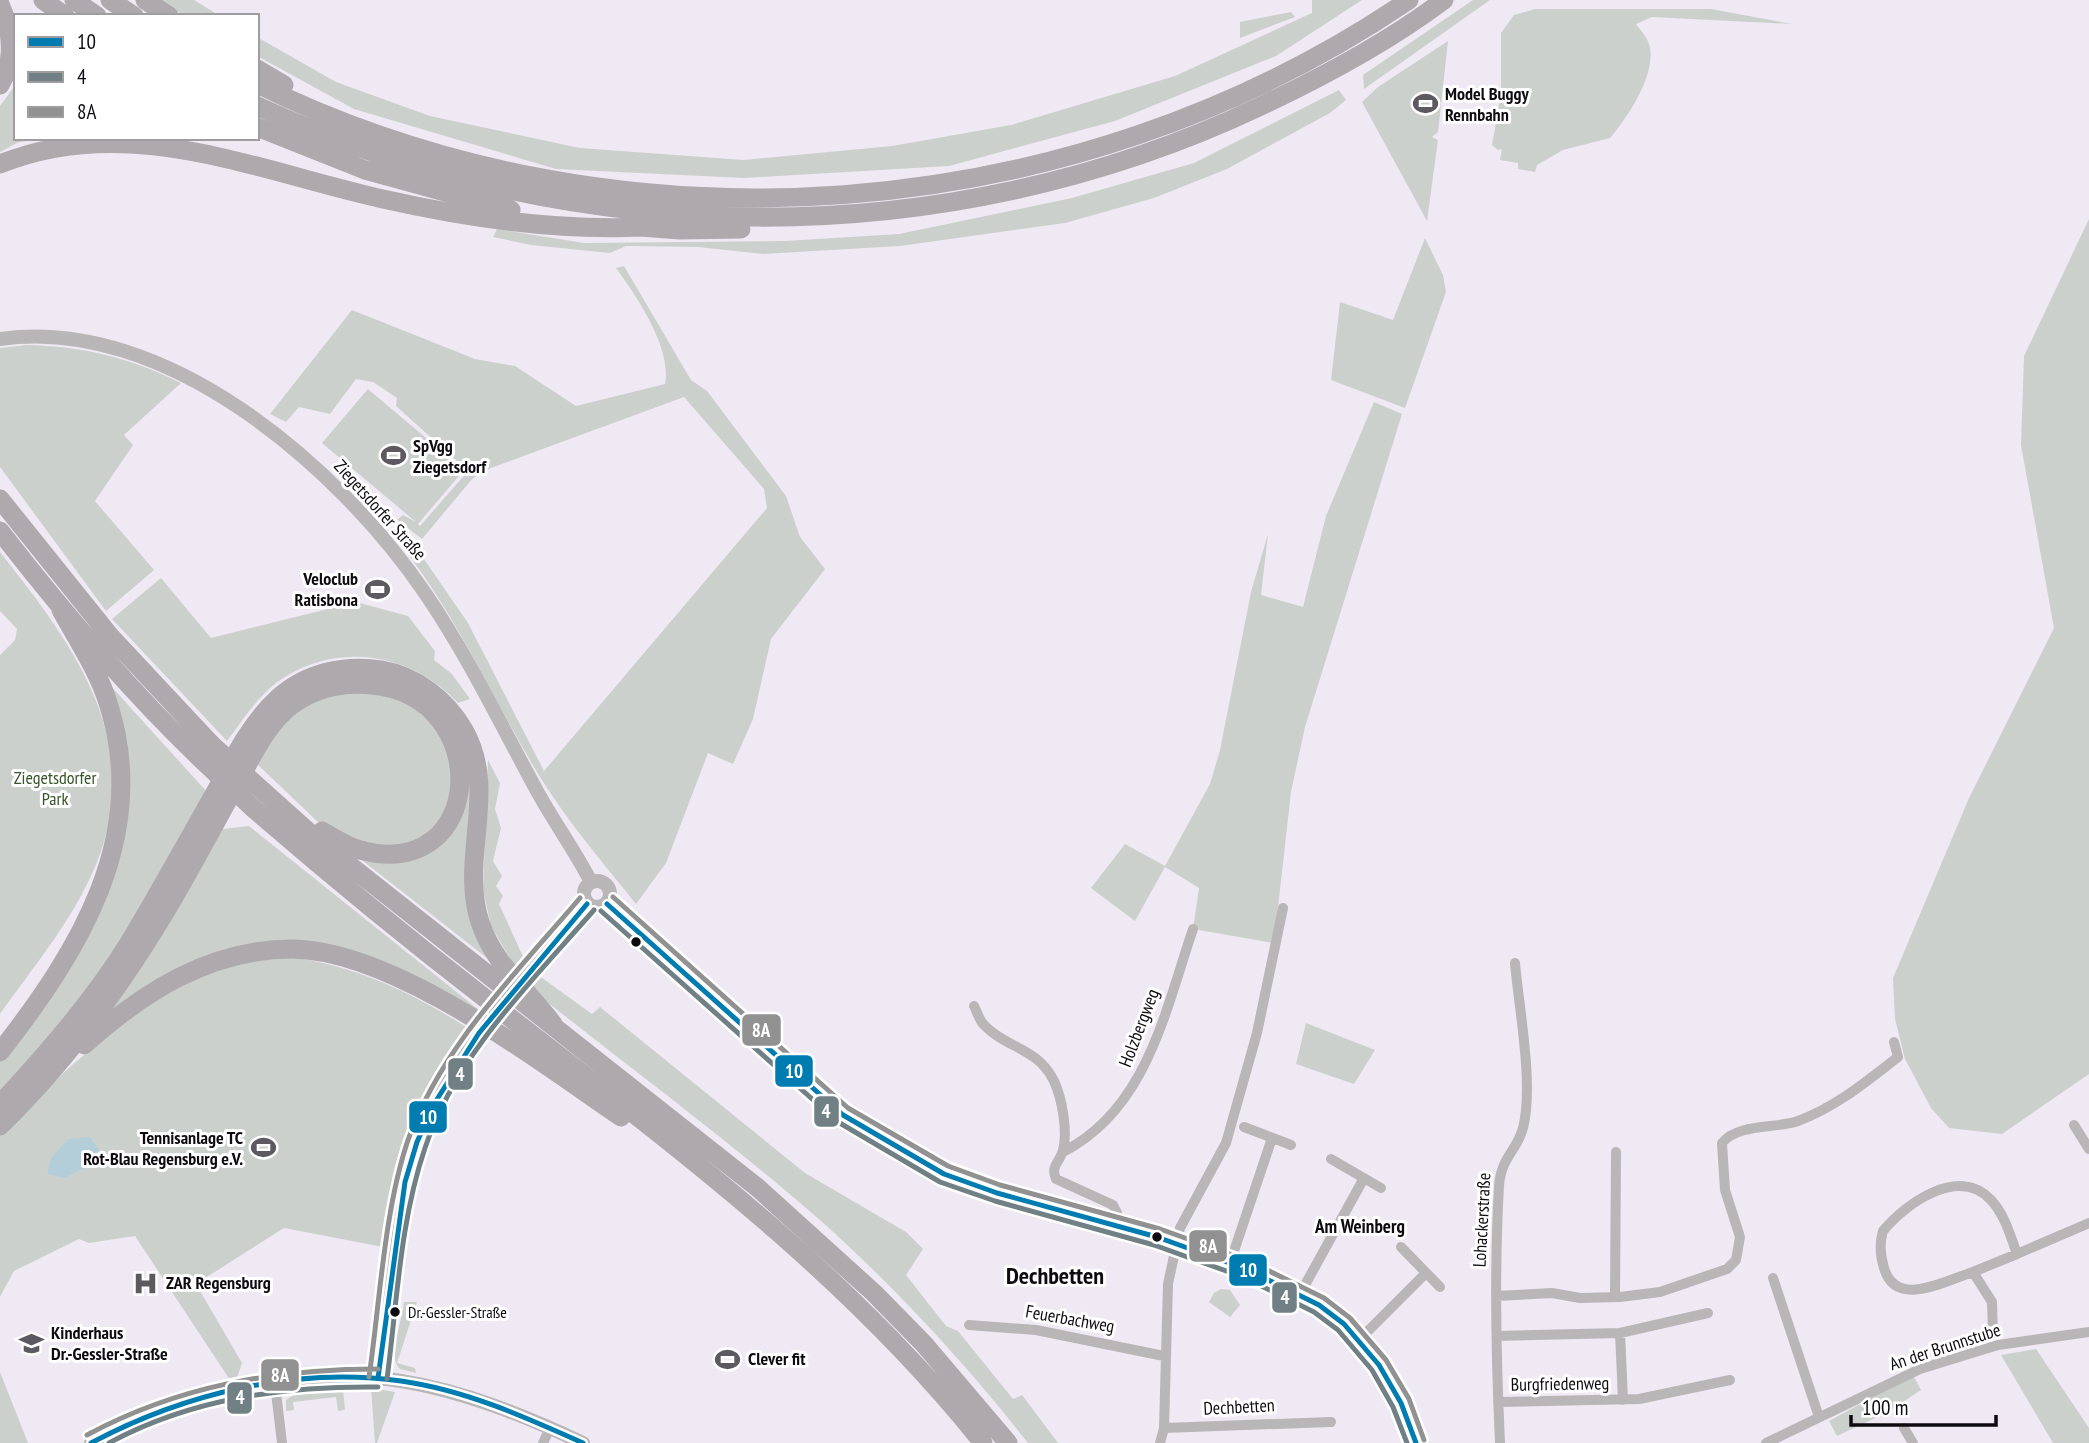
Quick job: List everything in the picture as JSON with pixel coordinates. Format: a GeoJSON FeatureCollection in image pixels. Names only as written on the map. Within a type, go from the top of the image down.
{"type":"FeatureCollection","features":[{"type":"Feature","properties":{"kind":"highway"},"geometry":{"type":"LineString","coordinates":[[43,0],[62,14]]}},
{"type":"Feature","properties":{"kind":"highway"},"geometry":{"type":"LineString","coordinates":[[74,0],[94,14]]}},
{"type":"Feature","properties":{"kind":"highway"},"geometry":{"type":"LineString","coordinates":[[110,0],[131,14]]}},
{"type":"Feature","properties":{"kind":"highway"},"geometry":{"type":"LineString","coordinates":[[145,0],[166,14]]}},
{"type":"Feature","properties":{"kind":"highway"},"geometry":{"type":"LineString","coordinates":[[259,85],[328,116],[428,150],[556,181],[698,198],[830,197],[953,183],[1042,164],[1119,142],[1204,111],[1284,74],[1409,0]]}},
{"type":"Feature","properties":{"kind":"highway"},"geometry":{"type":"LineString","coordinates":[[0,164],[33,152],[73,145],[133,143],[200,152],[321,185],[451,213],[558,226],[731,230],[793,218],[933,206],[1032,187],[1118,163],[1225,123],[1298,89],[1354,58],[1442,2]]}},
{"type":"Feature","properties":{"kind":"highway"},"geometry":{"type":"LineString","coordinates":[[0,5],[11,38],[11,55],[0,85]]}},
{"type":"Feature","properties":{"kind":"highway"},"geometry":{"type":"LineString","coordinates":[[259,70],[299,93],[328,116]]}},
{"type":"Feature","properties":{"kind":"highway"},"geometry":{"type":"LineString","coordinates":[[259,107],[390,159],[555,202],[661,215],[793,218]]}},
{"type":"Feature","properties":{"kind":"highway"},"geometry":{"type":"LineString","coordinates":[[259,128],[408,184],[523,213],[641,227]]}},
{"type":"Feature","properties":{"kind":"highway"},"geometry":{"type":"LineString","coordinates":[[0,499],[206,751]]}},
{"type":"Feature","properties":{"kind":"highway"},"geometry":{"type":"LineString","coordinates":[[0,531],[61,610],[122,679],[265,801],[717,1154],[836,1257],[923,1344],[1008,1443]]}},
{"type":"Feature","properties":{"kind":"highway"},"geometry":{"type":"LineString","coordinates":[[0,1052],[55,972],[89,915],[111,861],[120,820],[121,757],[108,703],[61,610]]}},
{"type":"Feature","properties":{"kind":"highway"},"geometry":{"type":"LineString","coordinates":[[0,1104],[61,1037],[128,945],[256,723],[289,689],[321,674],[342,669],[365,668],[388,672],[416,683],[439,699],[463,727],[470,741],[480,777],[474,883],[479,920],[493,953],[553,1024]]}},
{"type":"Feature","properties":{"kind":"highway"},"geometry":{"type":"LineString","coordinates":[[42,1083],[103,1007],[140,952],[262,740],[291,706],[331,686],[356,683],[394,690],[414,699],[433,715],[445,729],[461,764],[459,798],[446,825],[420,846],[400,852],[381,854],[344,844],[316,828],[292,806],[265,801]]}},
{"type":"Feature","properties":{"kind":"highway"},"geometry":{"type":"LineString","coordinates":[[265,801],[348,889],[707,1171],[857,1303],[983,1443]]}},
{"type":"Feature","properties":{"kind":"highway"},"geometry":{"type":"LineString","coordinates":[[0,1126],[42,1083],[112,1020],[158,987],[202,965],[293,949],[360,963],[416,988],[543,1065],[677,1158],[707,1171]]}},
{"type":"Feature","properties":{"kind":"street","name":"Ziegetsdorfer Straße"},"geometry":{"type":"LineString","coordinates":[[0,339],[54,338],[116,348],[140,356],[228,402],[297,450],[356,508],[427,595],[591,882]]}},
{"type":"Feature","properties":{"kind":"street"},"geometry":{"type":"LineString","coordinates":[[591,882],[606,885],[610,894],[607,904],[597,908],[587,904],[583,895],[591,882]]}},
{"type":"Feature","properties":{"kind":"street"},"geometry":{"type":"LineString","coordinates":[[524,979],[587,904]]}},
{"type":"Feature","properties":{"kind":"street"},"geometry":{"type":"LineString","coordinates":[[607,904],[843,1115],[944,1174],[997,1193],[1114,1225],[1230,1263],[1319,1305],[1359,1340],[1391,1382],[1416,1443]]}},
{"type":"Feature","properties":{"kind":"street"},"geometry":{"type":"LineString","coordinates":[[1160,1443],[1164,1428],[1168,1284],[1180,1228],[1226,1143],[1258,1033],[1283,908]]}},
{"type":"Feature","properties":{"kind":"street","name":"Holzbergweg"},"geometry":{"type":"LineString","coordinates":[[1063,1152],[1099,1128],[1133,1089],[1145,1067],[1193,929]]}},
{"type":"Feature","properties":{"kind":"street","name":"Lohackerstraße"},"geometry":{"type":"LineString","coordinates":[[1500,1443],[1496,1296],[1501,1170],[1523,1128],[1526,1091],[1515,963]]}},
{"type":"Feature","properties":{"kind":"street"},"geometry":{"type":"LineString","coordinates":[[974,1006],[984,1025],[1033,1054],[1055,1083],[1062,1111],[1063,1152],[1054,1166],[1053,1173],[1056,1179],[1114,1205],[1117,1213],[1114,1225]]}},
{"type":"Feature","properties":{"kind":"street"},"geometry":{"type":"LineString","coordinates":[[378,1378],[410,1158],[441,1091],[477,1036]]}},
{"type":"Feature","properties":{"kind":"street"},"geometry":{"type":"LineString","coordinates":[[1496,1296],[1552,1293],[1580,1298],[1615,1297],[1660,1292],[1720,1273],[1736,1261],[1740,1237],[1723,1177],[1722,1143],[1737,1132],[1789,1123],[1818,1112],[1853,1092],[1898,1057],[1894,1042]]}},
{"type":"Feature","properties":{"kind":"street"},"geometry":{"type":"LineString","coordinates":[[2074,1125],[2089,1149]]}},
{"type":"Feature","properties":{"kind":"street"},"geometry":{"type":"LineString","coordinates":[[1244,1127],[1291,1145]]}},
{"type":"Feature","properties":{"kind":"street"},"geometry":{"type":"LineString","coordinates":[[1230,1263],[1272,1138]]}},
{"type":"Feature","properties":{"kind":"street"},"geometry":{"type":"LineString","coordinates":[[1615,1297],[1616,1152]]}},
{"type":"Feature","properties":{"kind":"street"},"geometry":{"type":"LineString","coordinates":[[1331,1159],[1381,1188]]}},
{"type":"Feature","properties":{"kind":"street"},"geometry":{"type":"LineString","coordinates":[[1300,1294],[1364,1178]]}},
{"type":"Feature","properties":{"kind":"street"},"geometry":{"type":"LineString","coordinates":[[2017,1254],[2003,1216],[1989,1197],[1955,1186],[1938,1189],[1915,1201],[1883,1231],[1882,1261],[1886,1277],[1897,1289],[1912,1291],[1973,1272],[2077,1230],[2089,1223]]}},
{"type":"Feature","properties":{"kind":"street"},"geometry":{"type":"LineString","coordinates":[[1401,1247],[1440,1287]]}},
{"type":"Feature","properties":{"kind":"street"},"geometry":{"type":"LineString","coordinates":[[1973,1272],[1992,1302],[1993,1334]]}},
{"type":"Feature","properties":{"kind":"street"},"geometry":{"type":"LineString","coordinates":[[1359,1340],[1426,1273]]}},
{"type":"Feature","properties":{"kind":"street"},"geometry":{"type":"LineString","coordinates":[[1773,1278],[1819,1417]]}},
{"type":"Feature","properties":{"kind":"street"},"geometry":{"type":"LineString","coordinates":[[1497,1336],[1620,1333],[1708,1313]]}},
{"type":"Feature","properties":{"kind":"street","name":"Feuerbachweg"},"geometry":{"type":"LineString","coordinates":[[969,1325],[1036,1330],[1164,1356]]}},
{"type":"Feature","properties":{"kind":"street","name":"An der Brunnstube"},"geometry":{"type":"LineString","coordinates":[[1766,1443],[1909,1374],[1973,1352],[2089,1332]]}},
{"type":"Feature","properties":{"kind":"street","name":"Burgfriedenweg"},"geometry":{"type":"LineString","coordinates":[[1620,1333],[1623,1399]]}},
{"type":"Feature","properties":{"kind":"street"},"geometry":{"type":"LineString","coordinates":[[91,1443],[132,1421],[218,1394],[275,1384],[342,1378],[378,1378],[418,1384],[471,1398],[550,1427],[583,1443]]}},
{"type":"Feature","properties":{"kind":"street","name":"Burgfriedenweg"},"geometry":{"type":"LineString","coordinates":[[1498,1402],[1623,1399],[1730,1380]]}},
{"type":"Feature","properties":{"kind":"street"},"geometry":{"type":"LineString","coordinates":[[275,1384],[282,1443]]}},
{"type":"Feature","properties":{"kind":"street","name":"Dechbetten"},"geometry":{"type":"LineString","coordinates":[[1164,1428],[1331,1422]]}},
{"type":"Feature","properties":{"kind":"street"},"geometry":{"type":"LineString","coordinates":[[543,1443],[550,1427]]}},
{"type":"Feature","properties":{"kind":"street"},"geometry":{"type":"LineString","coordinates":[[1904,1429],[1913,1443]]}},
{"type":"Feature","properties":{"kind":"green space"},"geometry":{"type":"Polygon","coordinates":[[[159,0],[194,0],[217,14],[182,14],[159,0]]]}},
{"type":"Feature","properties":{"kind":"green space"},"geometry":{"type":"Polygon","coordinates":[[[1312,0],[1362,0],[1276,56],[1115,121],[949,166],[743,178],[556,169],[354,109],[259,57],[259,38],[336,82],[430,116],[580,148],[744,160],[892,146],[1011,125],[1175,76],[1312,13],[1312,0]]]}},
{"type":"Feature","properties":{"kind":"green space"},"geometry":{"type":"Polygon","coordinates":[[[1473,0],[1490,0],[1364,89],[1363,75],[1473,0]]]}},
{"type":"Feature","properties":{"kind":"green space"},"geometry":{"type":"Polygon","coordinates":[[[1535,9],[1711,9],[1792,24],[1652,17],[1636,24],[1649,45],[1648,71],[1639,96],[1610,138],[1563,150],[1537,165],[1535,172],[1518,169],[1518,163],[1500,160],[1502,149],[1498,150],[1492,145],[1501,94],[1501,33],[1514,15],[1535,9]]]}},
{"type":"Feature","properties":{"kind":"green space"},"geometry":{"type":"Polygon","coordinates":[[[1291,12],[1295,17],[1240,38],[1240,22],[1291,12]]]}},
{"type":"Feature","properties":{"kind":"green space"},"geometry":{"type":"Polygon","coordinates":[[[1448,41],[1438,132],[1432,137],[1438,140],[1427,221],[1362,102],[1378,87],[1448,41]]]}},
{"type":"Feature","properties":{"kind":"green space"},"geometry":{"type":"Polygon","coordinates":[[[14,87],[14,140],[28,140],[0,152],[0,106],[14,87]]]}},
{"type":"Feature","properties":{"kind":"green space"},"geometry":{"type":"Polygon","coordinates":[[[1339,90],[1346,100],[1330,113],[1227,169],[1154,198],[1065,223],[900,246],[763,254],[698,247],[626,246],[610,253],[531,245],[493,237],[497,229],[584,243],[785,241],[899,234],[1072,198],[1194,163],[1339,90]]]}},
{"type":"Feature","properties":{"kind":"green space"},"geometry":{"type":"Polygon","coordinates":[[[2089,219],[2089,1074],[2002,1134],[1949,1128],[1931,1108],[1905,1059],[1895,1019],[1893,978],[1969,798],[2054,628],[2021,445],[2024,356],[2089,219]]]}},
{"type":"Feature","properties":{"kind":"green space"},"geometry":{"type":"Polygon","coordinates":[[[1425,238],[1443,275],[1446,292],[1405,408],[1331,380],[1340,302],[1393,320],[1425,238]]]}},
{"type":"Feature","properties":{"kind":"green space"},"geometry":{"type":"Polygon","coordinates":[[[624,266],[691,380],[707,391],[786,496],[800,537],[825,569],[771,639],[753,719],[733,764],[708,753],[666,863],[636,904],[551,794],[455,625],[396,539],[399,537],[411,549],[415,546],[468,623],[544,771],[767,508],[764,489],[684,397],[491,468],[473,478],[422,539],[397,520],[403,515],[416,522],[322,443],[368,389],[464,470],[418,524],[420,526],[468,471],[396,406],[397,398],[373,382],[356,379],[330,414],[299,407],[286,422],[270,414],[352,310],[475,359],[515,366],[576,406],[665,384],[666,370],[658,339],[643,308],[616,268],[624,266]]]}},
{"type":"Feature","properties":{"kind":"green space"},"geometry":{"type":"Polygon","coordinates":[[[26,345],[67,348],[106,355],[181,383],[124,435],[133,445],[95,501],[154,570],[106,611],[0,467],[0,348],[26,345]]]}},
{"type":"Feature","properties":{"kind":"green space"},"geometry":{"type":"Polygon","coordinates":[[[1374,402],[1402,414],[1305,727],[1291,792],[1274,943],[1193,929],[1199,888],[1165,867],[1135,921],[1091,888],[1125,844],[1165,866],[1210,784],[1220,750],[1251,592],[1268,534],[1261,595],[1303,607],[1326,516],[1374,402]]]}},
{"type":"Feature","properties":{"kind":"green space","name":"Ziegetsdorfer Park"},"geometry":{"type":"Polygon","coordinates":[[[0,552],[55,625],[78,663],[96,702],[109,743],[113,785],[107,829],[91,876],[60,930],[0,1014],[0,655],[15,640],[17,629],[0,611],[0,552]]]}},
{"type":"Feature","properties":{"kind":"green space"},"geometry":{"type":"Polygon","coordinates":[[[161,578],[211,638],[356,602],[408,616],[435,651],[434,660],[452,674],[470,699],[458,703],[438,685],[417,672],[394,663],[346,657],[322,661],[298,670],[276,683],[256,703],[227,741],[112,619],[161,578]]]}},
{"type":"Feature","properties":{"kind":"green space"},"geometry":{"type":"Polygon","coordinates":[[[110,685],[208,793],[111,959],[0,1096],[0,1061],[123,845],[129,792],[110,685]]]}},
{"type":"Feature","properties":{"kind":"green space"},"geometry":{"type":"Polygon","coordinates":[[[367,690],[408,703],[437,728],[455,769],[449,811],[419,841],[395,848],[371,848],[319,823],[257,764],[278,731],[300,709],[328,697],[367,690]]]}},
{"type":"Feature","properties":{"kind":"green space"},"geometry":{"type":"Polygon","coordinates":[[[466,747],[474,783],[474,802],[466,897],[471,920],[487,958],[363,861],[401,862],[419,857],[435,848],[447,835],[464,803],[467,767],[463,750],[466,747]]]}},
{"type":"Feature","properties":{"kind":"green space"},"geometry":{"type":"Polygon","coordinates":[[[488,760],[500,783],[495,809],[501,828],[493,861],[502,876],[496,886],[503,896],[499,904],[525,961],[517,970],[491,926],[483,890],[488,760]]]}},
{"type":"Feature","properties":{"kind":"green space"},"geometry":{"type":"Polygon","coordinates":[[[249,826],[484,1014],[291,942],[108,1014],[216,834],[223,829],[249,826]]]}},
{"type":"Feature","properties":{"kind":"green space"},"geometry":{"type":"Polygon","coordinates":[[[292,957],[341,968],[387,984],[474,1032],[430,1096],[402,1150],[385,1255],[383,1247],[284,1228],[196,1284],[242,1363],[237,1378],[230,1380],[135,1236],[89,1243],[79,1239],[14,1271],[0,1297],[0,1134],[72,1065],[158,995],[233,963],[292,957]]]}},
{"type":"Feature","properties":{"kind":"green space"},"geometry":{"type":"Polygon","coordinates":[[[538,975],[592,1014],[600,1007],[805,1173],[906,1232],[923,1249],[906,1275],[946,1326],[958,1331],[1013,1399],[1022,1395],[1058,1443],[1028,1443],[980,1384],[877,1273],[754,1164],[546,1001],[530,985],[538,975]]]}},
{"type":"Feature","properties":{"kind":"green space"},"geometry":{"type":"Polygon","coordinates":[[[1306,1023],[1375,1050],[1354,1084],[1296,1064],[1306,1023]]]}},
{"type":"Feature","properties":{"kind":"green space"},"geometry":{"type":"Polygon","coordinates":[[[1221,1289],[1230,1290],[1240,1305],[1230,1317],[1209,1302],[1214,1293],[1221,1289]]]}},
{"type":"Feature","properties":{"kind":"green space"},"geometry":{"type":"Polygon","coordinates":[[[404,1302],[417,1302],[397,1363],[415,1368],[416,1373],[400,1369],[396,1363],[396,1337],[404,1302]]]}},
{"type":"Feature","properties":{"kind":"green space"},"geometry":{"type":"Polygon","coordinates":[[[2036,1349],[2089,1428],[2089,1443],[2053,1443],[2001,1355],[2036,1349]]]}},
{"type":"Feature","properties":{"kind":"green space"},"geometry":{"type":"Polygon","coordinates":[[[0,1372],[28,1443],[0,1443],[0,1372]]]}},
{"type":"Feature","properties":{"kind":"green space"},"geometry":{"type":"Polygon","coordinates":[[[1913,1375],[1921,1390],[1886,1413],[1837,1436],[1829,1421],[1913,1375]]]}},
{"type":"Feature","properties":{"kind":"green space"},"geometry":{"type":"Polygon","coordinates":[[[343,1388],[345,1410],[338,1411],[336,1397],[293,1402],[294,1410],[286,1411],[286,1400],[298,1392],[343,1388]]]}},
{"type":"Feature","properties":{"kind":"green space"},"geometry":{"type":"Polygon","coordinates":[[[371,1388],[395,1392],[377,1443],[375,1443],[371,1388]]]}},
{"type":"Feature","properties":{"kind":"water"},"geometry":{"type":"Polygon","coordinates":[[[90,1137],[99,1150],[95,1160],[64,1178],[47,1174],[51,1158],[68,1139],[90,1137]]]}},
{"type":"Feature","properties":{"kind":"transit line","name":"8A"},"geometry":{"type":"LineString","coordinates":[[613,897],[848,1108],[948,1166],[1000,1185],[1160,1229],[1249,1261],[1324,1298],[1350,1318],[1386,1360],[1409,1399],[1424,1440]]}},
{"type":"Feature","properties":{"kind":"transit line","name":"8A"},"geometry":{"type":"LineString","coordinates":[[369,1377],[393,1196],[408,1140],[422,1106],[460,1042],[580,898]]}},
{"type":"Feature","properties":{"kind":"transit line","name":"10"},"geometry":{"type":"LineString","coordinates":[[378,1378],[405,1182],[417,1142],[434,1104],[479,1033],[587,904]]}},
{"type":"Feature","properties":{"kind":"transit line","name":"10"},"geometry":{"type":"LineString","coordinates":[[607,904],[843,1115],[944,1174],[997,1193],[1157,1237],[1246,1269],[1319,1305],[1344,1324],[1379,1365],[1401,1403],[1416,1443]]}},
{"type":"Feature","properties":{"kind":"transit line","name":"4"},"geometry":{"type":"LineString","coordinates":[[387,1379],[400,1262],[410,1204],[425,1148],[438,1114],[475,1051],[521,992],[594,910]]}},
{"type":"Feature","properties":{"kind":"transit line","name":"4"},"geometry":{"type":"LineString","coordinates":[[601,911],[838,1122],[940,1182],[995,1201],[1154,1245],[1243,1277],[1314,1312],[1338,1330],[1372,1370],[1393,1407],[1407,1443]]}},
{"type":"Feature","properties":{"kind":"transit line","name":"8A"},"geometry":{"type":"LineString","coordinates":[[87,1435],[156,1404],[228,1384],[302,1372],[378,1369]]}},
{"type":"Feature","properties":{"kind":"transit line","name":"10"},"geometry":{"type":"LineString","coordinates":[[91,1443],[126,1426],[202,1398],[241,1388],[321,1377],[361,1377],[425,1385],[517,1414],[583,1443]]}},
{"type":"Feature","properties":{"kind":"transit line","name":"4"},"geometry":{"type":"LineString","coordinates":[[109,1443],[173,1415],[206,1405],[274,1392],[378,1387]]}},
{"type":"Feature","properties":{"kind":"place","name":"Model Buggy Rennbahn"},"geometry":{"type":"Point","coordinates":[1425,104]}},
{"type":"Feature","properties":{"kind":"place","name":"SpVgg Ziegetsdorf"},"geometry":{"type":"Point","coordinates":[393,456]}},
{"type":"Feature","properties":{"kind":"place","name":"Veloclub Ratisbona"},"geometry":{"type":"Point","coordinates":[378,589]}},
{"type":"Feature","properties":{"kind":"place","name":"Tennisanlage TC Rot-Blau Regensburg e.V."},"geometry":{"type":"Point","coordinates":[263,1148]}},
{"type":"Feature","properties":{"kind":"place","name":"ZAR Regensburg"},"geometry":{"type":"Point","coordinates":[146,1283]}},
{"type":"Feature","properties":{"kind":"place","name":"Dr.-Gessler-Straße"},"geometry":{"type":"Point","coordinates":[395,1312]}},
{"type":"Feature","properties":{"kind":"place","name":"Kinderhaus Dr.-Gessler-Straße"},"geometry":{"type":"Point","coordinates":[31,1343]}},
{"type":"Feature","properties":{"kind":"place","name":"Clever fit"},"geometry":{"type":"Point","coordinates":[728,1359]}},
{"type":"Feature","properties":{"kind":"district","name":"Am Weinberg"},"geometry":{"type":"Point","coordinates":[1360,1226]}},
{"type":"Feature","properties":{"kind":"district","name":"Dechbetten"},"geometry":{"type":"Point","coordinates":[1055,1276]}}]}
